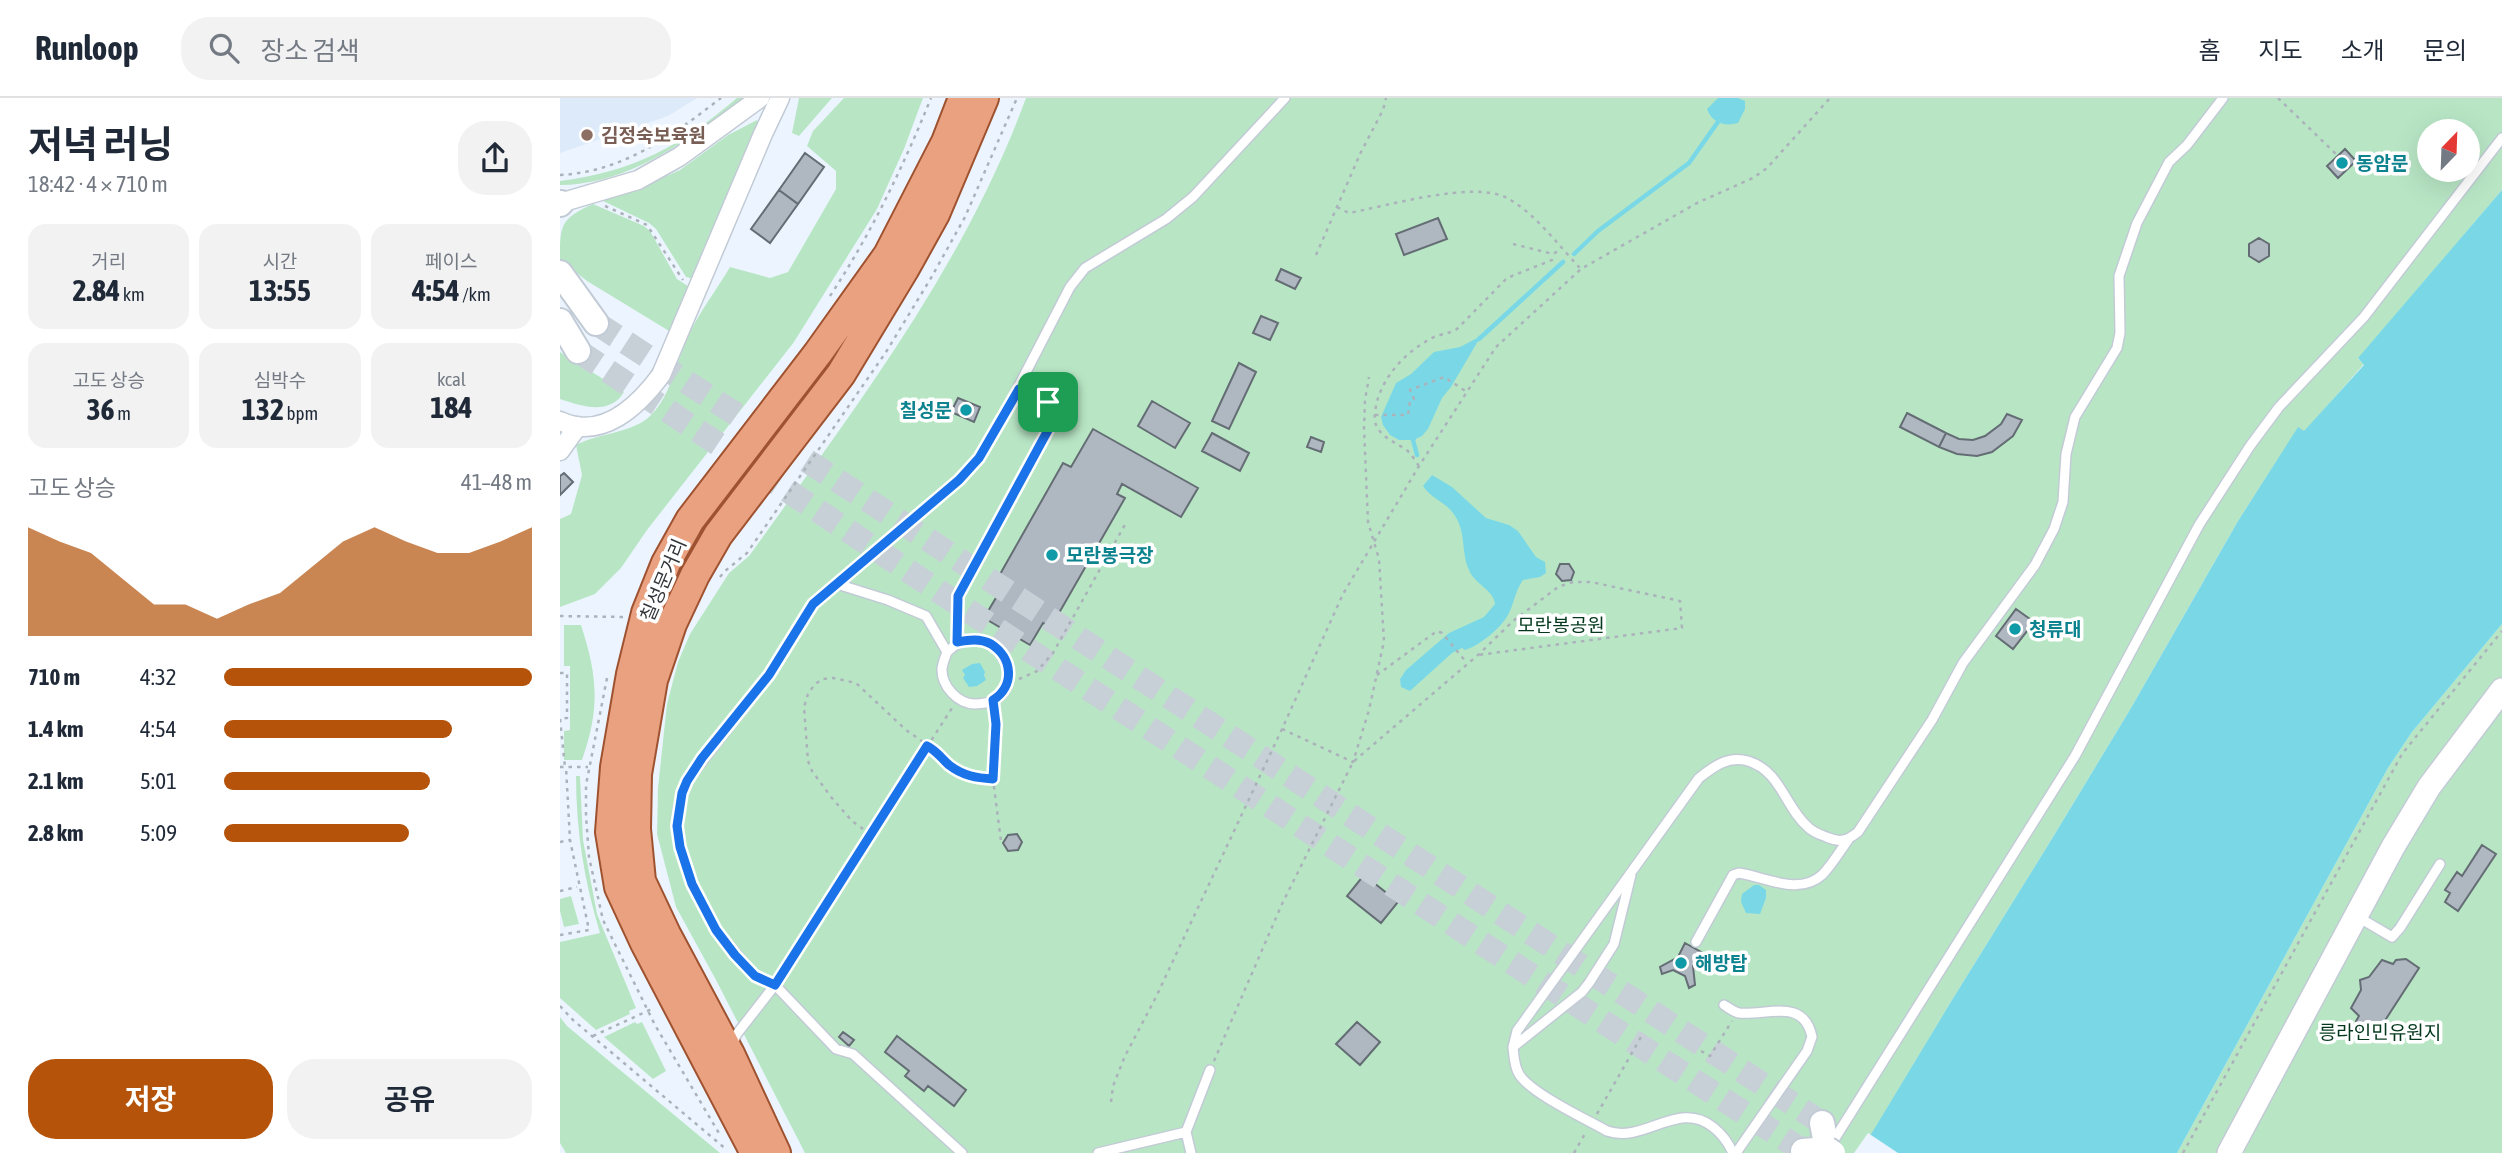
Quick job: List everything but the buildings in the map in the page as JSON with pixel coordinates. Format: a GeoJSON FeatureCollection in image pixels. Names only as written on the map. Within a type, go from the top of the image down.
{"type":"FeatureCollection","features":[{"type":"Feature","properties":{"kind":"main road","name":"칠성문거리"},"geometry":{"type":"LineString","coordinates":[[755,1153],[645,943],[619,887],[610,832],[615,767],[631,674],[646,612],[666,564],[690,520],[818,353],[888,255],[946,142],[963,98]]}},
{"type":"Feature","properties":{"kind":"main road","name":"칠성문거리"},"geometry":{"type":"LineString","coordinates":[[776,1153],[730,1054],[641,881],[636,829],[637,774],[653,680],[671,624],[695,575],[719,535],[841,374],[935,214],[984,98]]}},
{"type":"Feature","properties":{"kind":"main road"},"geometry":{"type":"LineString","coordinates":[[560,273],[596,323],[560,304]]}},
{"type":"Feature","properties":{"kind":"main road"},"geometry":{"type":"LineString","coordinates":[[560,321],[578,351]]}},
{"type":"Feature","properties":{"kind":"main road"},"geometry":{"type":"LineString","coordinates":[[1822,1124],[1822,1151]]}},
{"type":"Feature","properties":{"kind":"street"},"geometry":{"type":"LineString","coordinates":[[566,202],[638,180],[679,158],[760,98]]}},
{"type":"Feature","properties":{"kind":"street"},"geometry":{"type":"LineString","coordinates":[[560,421],[568,425],[594,427],[618,418],[644,398],[661,375],[780,98]]}},
{"type":"Feature","properties":{"kind":"street"},"geometry":{"type":"LineString","coordinates":[[560,451],[578,426]]}},
{"type":"Feature","properties":{"kind":"street"},"geometry":{"type":"LineString","coordinates":[[2229,1153],[2393,847],[2430,787],[2502,690]]}},
{"type":"Feature","properties":{"kind":"lane"},"geometry":{"type":"LineString","coordinates":[[962,1153],[853,1054],[836,1049],[775,985],[755,976],[716,930],[692,884],[680,847],[678,809],[687,781],[702,758],[769,675],[813,604],[959,480],[979,458],[1019,389],[1070,287],[1086,268],[1166,219],[1193,197],[1285,98]]}},
{"type":"Feature","properties":{"kind":"lane"},"geometry":{"type":"LineString","coordinates":[[1696,942],[1733,875],[1739,873],[1799,886],[1811,884],[1823,874],[1874,811],[1932,720],[1963,663],[2035,565],[2054,529],[2063,502],[2066,454],[2075,417],[2117,348],[2121,313],[2119,276],[2137,223],[2169,162],[2187,145],[2223,98]]}},
{"type":"Feature","properties":{"kind":"lane"},"geometry":{"type":"LineString","coordinates":[[1822,1151],[2075,756],[2199,524],[2250,446],[2278,407],[2364,317],[2502,138]]}},
{"type":"Feature","properties":{"kind":"lane"},"geometry":{"type":"LineString","coordinates":[[957,642],[958,596],[1053,421],[1048,402],[1035,393],[1019,389]]}},
{"type":"Feature","properties":{"kind":"lane"},"geometry":{"type":"LineString","coordinates":[[837,584],[888,600],[926,616],[947,652]]}},
{"type":"Feature","properties":{"kind":"lane"},"geometry":{"type":"LineString","coordinates":[[973,639],[989,643],[1002,654],[1009,667],[1009,682],[1001,695],[987,703],[972,704],[957,699],[946,686],[942,669],[947,652],[957,642],[973,639]]}},
{"type":"Feature","properties":{"kind":"lane"},"geometry":{"type":"LineString","coordinates":[[1724,1005],[1737,1013],[1780,1010],[1793,1012],[1805,1021],[1812,1037],[1807,1051],[1735,1153],[1714,1128],[1698,1119],[1678,1118],[1631,1135],[1618,1135],[1607,1131],[1530,1085],[1519,1074],[1513,1047],[1517,1031],[1699,779],[1713,767],[1727,760],[1741,759],[1762,767],[1773,777],[1810,829],[1837,841],[1848,840]]}},
{"type":"Feature","properties":{"kind":"lane"},"geometry":{"type":"LineString","coordinates":[[2357,916],[2392,937],[2440,864]]}},
{"type":"Feature","properties":{"kind":"lane"},"geometry":{"type":"LineString","coordinates":[[1513,1047],[1589,984],[1618,935],[1632,871]]}},
{"type":"Feature","properties":{"kind":"lane"},"geometry":{"type":"LineString","coordinates":[[730,1054],[736,1035],[775,985]]}},
{"type":"Feature","properties":{"kind":"lane"},"geometry":{"type":"LineString","coordinates":[[1191,1153],[1186,1132],[1210,1070]]}},
{"type":"Feature","properties":{"kind":"lane"},"geometry":{"type":"LineString","coordinates":[[1098,1153],[1186,1132]]}},
{"type":"Feature","properties":{"kind":"path"},"geometry":{"type":"LineString","coordinates":[[560,175],[585,174],[625,160],[672,136],[721,98]]}},
{"type":"Feature","properties":{"kind":"path"},"geometry":{"type":"LineString","coordinates":[[830,297],[883,205],[931,98]]}},
{"type":"Feature","properties":{"kind":"path"},"geometry":{"type":"LineString","coordinates":[[718,580],[747,553],[902,326],[965,217],[1017,98]]}},
{"type":"Feature","properties":{"kind":"path"},"geometry":{"type":"LineString","coordinates":[[1316,255],[1361,152],[1383,110],[1386,98]]}},
{"type":"Feature","properties":{"kind":"path"},"geometry":{"type":"LineString","coordinates":[[1111,1102],[1113,1086],[1125,1056],[1156,997],[1343,594],[1419,466],[1496,347],[1581,269],[1697,203],[1753,178],[1767,168],[1830,98]]}},
{"type":"Feature","properties":{"kind":"path"},"geometry":{"type":"LineString","coordinates":[[2278,98],[2336,155]]}},
{"type":"Feature","properties":{"kind":"path"},"geometry":{"type":"LineString","coordinates":[[1337,207],[1349,213],[1464,191],[1498,193],[1519,206],[1581,269]]}},
{"type":"Feature","properties":{"kind":"path"},"geometry":{"type":"LineString","coordinates":[[566,202],[647,225],[682,279],[697,288]]}},
{"type":"Feature","properties":{"kind":"path"},"geometry":{"type":"LineString","coordinates":[[1513,244],[1553,254],[1561,249]]}},
{"type":"Feature","properties":{"kind":"path"},"geometry":{"type":"LineString","coordinates":[[1375,424],[1381,388],[1402,359],[1433,338],[1457,329],[1507,278],[1552,260],[1553,254]]}},
{"type":"Feature","properties":{"kind":"path"},"geometry":{"type":"LineString","coordinates":[[1210,1070],[1282,904],[1353,762],[1377,675],[1384,641],[1384,612],[1379,559],[1368,522],[1364,400],[1369,377]]}},
{"type":"Feature","properties":{"kind":"path"},"geometry":{"type":"LineString","coordinates":[[1377,415],[1408,415],[1410,401],[1414,399],[1409,390],[1444,377],[1467,392]]}},
{"type":"Feature","properties":{"kind":"path"},"geometry":{"type":"LineString","coordinates":[[1364,428],[1375,424]]}},
{"type":"Feature","properties":{"kind":"path"},"geometry":{"type":"LineString","coordinates":[[1375,424],[1385,437],[1409,452],[1419,466]]}},
{"type":"Feature","properties":{"kind":"path"},"geometry":{"type":"LineString","coordinates":[[1009,682],[1037,671],[1054,653],[1127,520]]}},
{"type":"Feature","properties":{"kind":"path"},"geometry":{"type":"LineString","coordinates":[[1353,762],[1468,664],[1513,621],[1558,587],[1573,582],[1591,582],[1680,601],[1682,628],[1478,655]]}},
{"type":"Feature","properties":{"kind":"path"},"geometry":{"type":"LineString","coordinates":[[560,616],[624,617]]}},
{"type":"Feature","properties":{"kind":"path"},"geometry":{"type":"LineString","coordinates":[[2183,1153],[2391,772],[2414,738],[2502,631]]}},
{"type":"Feature","properties":{"kind":"path"},"geometry":{"type":"LineString","coordinates":[[1377,675],[1433,632],[1442,633],[1468,664]]}},
{"type":"Feature","properties":{"kind":"path"},"geometry":{"type":"LineString","coordinates":[[560,673],[567,673],[567,718],[560,719],[570,840],[589,930],[560,935]]}},
{"type":"Feature","properties":{"kind":"path"},"geometry":{"type":"LineString","coordinates":[[560,1006],[729,1151],[648,1011],[603,920],[588,844],[586,785],[608,674]]}},
{"type":"Feature","properties":{"kind":"path"},"geometry":{"type":"LineString","coordinates":[[870,834],[852,821],[812,771],[808,761],[804,707],[808,694],[815,684],[823,679],[856,683],[905,730],[936,751],[959,772],[970,777],[993,779]]}},
{"type":"Feature","properties":{"kind":"path"},"geometry":{"type":"LineString","coordinates":[[993,700],[996,724],[993,779],[1001,841]]}},
{"type":"Feature","properties":{"kind":"path"},"geometry":{"type":"LineString","coordinates":[[775,985],[951,709]]}},
{"type":"Feature","properties":{"kind":"path"},"geometry":{"type":"LineString","coordinates":[[1282,729],[1353,762]]}},
{"type":"Feature","properties":{"kind":"path"},"geometry":{"type":"LineString","coordinates":[[560,767],[590,767]]}},
{"type":"Feature","properties":{"kind":"path"},"geometry":{"type":"LineString","coordinates":[[560,842],[570,840]]}},
{"type":"Feature","properties":{"kind":"path"},"geometry":{"type":"LineString","coordinates":[[560,891],[578,887]]}},
{"type":"Feature","properties":{"kind":"path"},"geometry":{"type":"LineString","coordinates":[[592,1036],[658,1006]]}},
{"type":"Feature","properties":{"kind":"path"},"geometry":{"type":"LineString","coordinates":[[1701,1051],[1710,1056],[1737,1013]]}},
{"type":"Feature","properties":{"kind":"path"},"geometry":{"type":"LineString","coordinates":[[1600,1109],[1641,1037]]}},
{"type":"Feature","properties":{"kind":"path"},"geometry":{"type":"LineString","coordinates":[[1574,1153],[1589,1126]]}},
{"type":"Feature","properties":{"kind":"shaded area","name":"김정숙보육원"},"geometry":{"type":"Polygon","coordinates":[[[560,98],[697,98],[668,116],[560,153],[560,98]]]}},
{"type":"Feature","properties":{"kind":"green space"},"geometry":{"type":"Polygon","coordinates":[[[737,98],[744,98],[679,144],[641,165],[602,180],[560,185],[560,181],[612,171],[656,154],[696,130],[737,98]]]}},
{"type":"Feature","properties":{"kind":"green space"},"geometry":{"type":"Polygon","coordinates":[[[799,98],[832,98],[799,136],[792,133],[799,98]]]}},
{"type":"Feature","properties":{"kind":"green space"},"geometry":{"type":"Polygon","coordinates":[[[844,98],[923,98],[877,209],[794,342],[647,530],[621,568],[595,594],[560,607],[560,519],[571,514],[582,475],[576,445],[635,426],[651,415],[664,397],[694,324],[730,267],[770,278],[788,272],[836,189],[836,171],[807,146],[813,131],[844,98]]]}},
{"type":"Feature","properties":{"kind":"green space","name":"모란봉공원"},"geometry":{"type":"Polygon","coordinates":[[[1026,98],[2502,98],[2502,190],[2358,359],[2364,364],[2304,432],[2298,428],[2238,521],[2131,708],[1858,1153],[805,1153],[676,907],[657,834],[658,788],[667,704],[678,662],[690,634],[729,573],[749,556],[866,392],[939,279],[1001,160],[1026,98]]]}},
{"type":"Feature","properties":{"kind":"green space"},"geometry":{"type":"Polygon","coordinates":[[[757,120],[759,126],[694,279],[686,277],[656,229],[649,223],[601,200],[640,188],[680,170],[728,135],[757,120]]]}},
{"type":"Feature","properties":{"kind":"green space"},"geometry":{"type":"Polygon","coordinates":[[[593,204],[650,231],[677,279],[694,290],[674,334],[587,281],[560,260],[564,224],[574,214],[593,204]]]}},
{"type":"Feature","properties":{"kind":"green space"},"geometry":{"type":"Polygon","coordinates":[[[560,352],[624,392],[611,404],[603,407],[586,406],[560,399],[560,352]]]}},
{"type":"Feature","properties":{"kind":"green space","name":"릉라인민유원지"},"geometry":{"type":"Polygon","coordinates":[[[2502,624],[2502,1153],[2177,1153],[2388,768],[2412,732],[2502,624]]]}},
{"type":"Feature","properties":{"kind":"green space"},"geometry":{"type":"Polygon","coordinates":[[[564,625],[581,625],[594,677],[592,725],[582,760],[564,760],[564,731],[570,730],[570,666],[564,666],[564,625]]]}},
{"type":"Feature","properties":{"kind":"green space"},"geometry":{"type":"Polygon","coordinates":[[[576,776],[580,776],[583,840],[597,914],[636,1008],[629,1011],[630,1014],[596,1030],[560,998],[560,942],[600,933],[582,855],[576,776]]]}},
{"type":"Feature","properties":{"kind":"green space"},"geometry":{"type":"Polygon","coordinates":[[[571,896],[579,924],[564,927],[560,899],[571,896]]]}},
{"type":"Feature","properties":{"kind":"green space"},"geometry":{"type":"Polygon","coordinates":[[[560,1017],[567,1026],[720,1153],[566,1153],[560,1143],[560,1017]]]}},
{"type":"Feature","properties":{"kind":"green space"},"geometry":{"type":"Polygon","coordinates":[[[635,1022],[642,1022],[666,1071],[653,1079],[604,1037],[635,1022]]]}},
{"type":"Feature","properties":{"kind":"water"},"geometry":{"type":"Polygon","coordinates":[[[1718,98],[1738,98],[1745,101],[1745,109],[1738,123],[1724,124],[1712,118],[1707,109],[1718,98]]]}},
{"type":"Feature","properties":{"kind":"water"},"geometry":{"type":"Polygon","coordinates":[[[2502,190],[2502,624],[2412,732],[2388,768],[2177,1153],[1858,1153],[2053,837],[2131,708],[2238,521],[2298,427],[2304,431],[2364,365],[2358,358],[2502,190]]]}},
{"type":"Feature","properties":{"kind":"water"},"geometry":{"type":"Polygon","coordinates":[[[1481,336],[1422,436],[1413,440],[1399,440],[1390,435],[1381,417],[1396,383],[1411,374],[1434,352],[1460,347],[1481,336]]]}},
{"type":"Feature","properties":{"kind":"water"},"geometry":{"type":"Polygon","coordinates":[[[1432,475],[1452,487],[1486,518],[1509,525],[1518,531],[1536,557],[1545,562],[1546,573],[1523,580],[1508,615],[1489,636],[1471,648],[1462,648],[1452,653],[1410,691],[1401,687],[1400,679],[1406,670],[1449,633],[1484,617],[1495,604],[1491,594],[1471,575],[1461,529],[1455,516],[1423,486],[1432,475]]]}},
{"type":"Feature","properties":{"kind":"water"},"geometry":{"type":"Polygon","coordinates":[[[980,663],[986,680],[977,686],[969,687],[963,678],[965,675],[962,670],[980,663]]]}},
{"type":"Feature","properties":{"kind":"water"},"geometry":{"type":"Polygon","coordinates":[[[1754,885],[1766,890],[1760,914],[1746,913],[1741,902],[1742,894],[1754,885]]]}},
{"type":"Feature","properties":{"kind":"pier"},"geometry":{"type":"Polygon","coordinates":[[[1868,1133],[1898,1153],[1854,1153],[1868,1133]]]}},
{"type":"Feature","properties":{"kind":"waterway"},"geometry":{"type":"LineString","coordinates":[[1574,254],[1598,231],[1689,163],[1720,119]]}},
{"type":"Feature","properties":{"kind":"waterway"},"geometry":{"type":"LineString","coordinates":[[1479,339],[1563,262]]}},
{"type":"Feature","properties":{"kind":"waterway"},"geometry":{"type":"LineString","coordinates":[[1415,436],[1413,440],[1417,455]]}},
{"type":"Feature","properties":{"kind":"tunnel"},"geometry":{"type":"LineString","coordinates":[[596,323],[1822,1123]]}},
{"type":"Feature","properties":{"kind":"tunnel"},"geometry":{"type":"LineString","coordinates":[[578,351],[967,610],[1803,1151]]}},
{"type":"Feature","properties":{"kind":"place","name":"김정숙보육원"},"geometry":{"type":"Point","coordinates":[587,135]}},
{"type":"Feature","properties":{"kind":"place","name":"동암문"},"geometry":{"type":"Point","coordinates":[2342,163]}},
{"type":"Feature","properties":{"kind":"place","name":"칠성문"},"geometry":{"type":"Point","coordinates":[966,410]}},
{"type":"Feature","properties":{"kind":"place","name":"모란봉극장"},"geometry":{"type":"Point","coordinates":[1052,555]}},
{"type":"Feature","properties":{"kind":"place","name":"청류대"},"geometry":{"type":"Point","coordinates":[2015,629]}},
{"type":"Feature","properties":{"kind":"place","name":"해방탑"},"geometry":{"type":"Point","coordinates":[1681,963]}},
{"type":"Feature","properties":{"kind":"route"},"geometry":{"type":"LineString","coordinates":[[1019,389],[1035,393],[1048,402],[1053,421],[958,596],[957,642],[973,639],[989,643],[1002,654],[1009,667],[1009,682],[1001,695],[993,700],[996,724],[993,779],[970,777],[959,772],[927,746],[775,985],[755,976],[716,930],[692,884],[680,847],[677,826],[678,809],[687,781],[702,758],[769,675],[813,604],[959,480],[979,458],[1019,389]]}}]}
